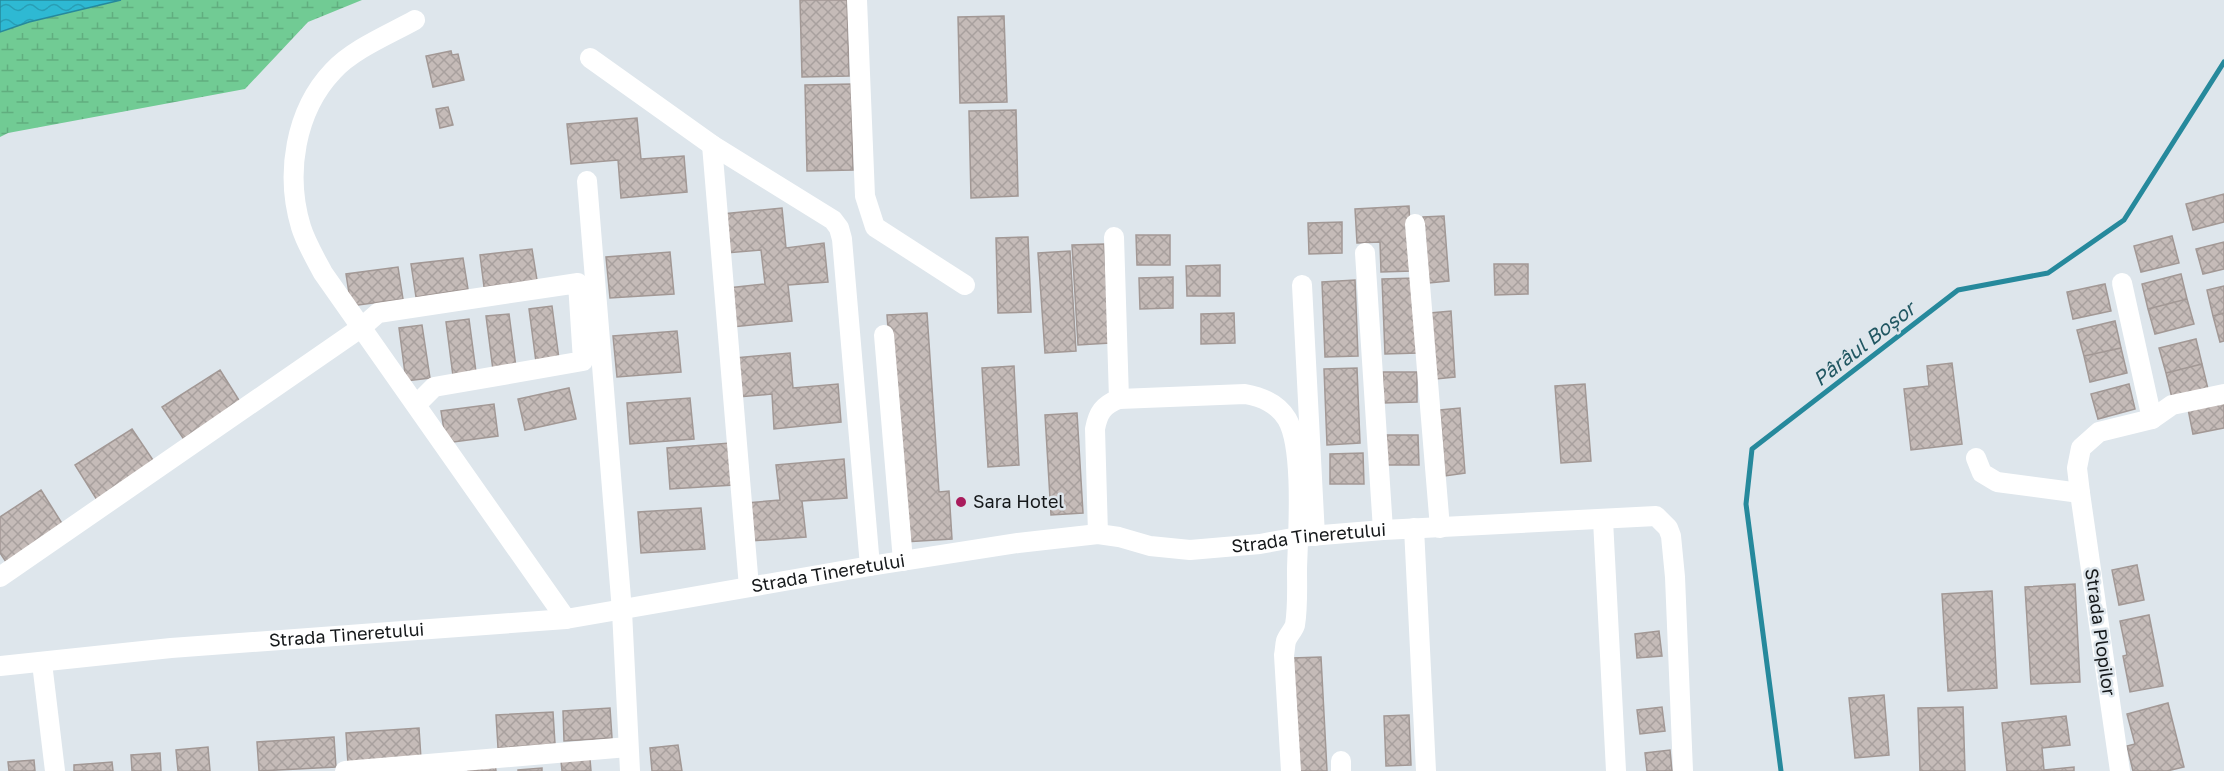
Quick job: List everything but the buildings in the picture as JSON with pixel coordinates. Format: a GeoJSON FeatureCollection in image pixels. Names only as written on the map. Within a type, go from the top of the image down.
{"type":"FeatureCollection","features":[{"type":"Feature","properties":{"kind":"street"},"geometry":{"type":"LineString","coordinates":[[857,0],[865,196],[875,227],[965,285]]}},
{"type":"Feature","properties":{"kind":"street"},"geometry":{"type":"LineString","coordinates":[[415,20],[352,55],[333,70],[305,115],[299,130],[295,152],[294,190],[301,228],[323,273],[567,619]]}},
{"type":"Feature","properties":{"kind":"street"},"geometry":{"type":"LineString","coordinates":[[590,58],[712,145],[833,220],[839,228],[842,238],[870,566]]}},
{"type":"Feature","properties":{"kind":"street"},"geometry":{"type":"LineString","coordinates":[[712,145],[749,587]]}},
{"type":"Feature","properties":{"kind":"street"},"geometry":{"type":"LineString","coordinates":[[587,181],[622,611],[630,771]]}},
{"type":"Feature","properties":{"kind":"street"},"geometry":{"type":"LineString","coordinates":[[1415,224],[1440,528]]}},
{"type":"Feature","properties":{"kind":"street"},"geometry":{"type":"LineString","coordinates":[[1114,237],[1119,399]]}},
{"type":"Feature","properties":{"kind":"street"},"geometry":{"type":"LineString","coordinates":[[1365,253],[1383,530]]}},
{"type":"Feature","properties":{"kind":"street"},"geometry":{"type":"LineString","coordinates":[[0,577],[362,327],[378,313],[578,284],[583,361],[434,387],[417,404]]}},
{"type":"Feature","properties":{"kind":"street"},"geometry":{"type":"LineString","coordinates":[[2122,284],[2152,419],[2172,405],[2224,394]]}},
{"type":"Feature","properties":{"kind":"street"},"geometry":{"type":"LineString","coordinates":[[1291,771],[1284,655],[1287,640],[1294,628],[1307,536],[1302,285]]}},
{"type":"Feature","properties":{"kind":"street"},"geometry":{"type":"LineString","coordinates":[[884,335],[903,561]]}},
{"type":"Feature","properties":{"kind":"street"},"geometry":{"type":"LineString","coordinates":[[1098,534],[1095,429],[1098,415],[1107,403],[1119,399],[1245,394],[1260,397],[1275,405],[1286,417],[1292,430],[1307,536]]}},
{"type":"Feature","properties":{"kind":"street","name":"Strada Plopilor"},"geometry":{"type":"LineString","coordinates":[[2120,771],[2077,468],[2081,448],[2099,432],[2152,419]]}},
{"type":"Feature","properties":{"kind":"street"},"geometry":{"type":"LineString","coordinates":[[1976,458],[1982,473],[1997,482],[2080,493]]}},
{"type":"Feature","properties":{"kind":"street","name":"Strada Tineretului"},"geometry":{"type":"LineString","coordinates":[[0,666],[171,648],[567,619],[870,566],[1018,543],[1098,534],[1159,548],[1191,550],[1260,544],[1307,536],[1383,530],[1656,516],[1668,528],[1673,557],[1683,771]]}},
{"type":"Feature","properties":{"kind":"street"},"geometry":{"type":"LineString","coordinates":[[1603,520],[1616,771]]}},
{"type":"Feature","properties":{"kind":"street"},"geometry":{"type":"LineString","coordinates":[[1414,528],[1426,771]]}},
{"type":"Feature","properties":{"kind":"street"},"geometry":{"type":"LineString","coordinates":[[42,663],[55,771]]}},
{"type":"Feature","properties":{"kind":"street"},"geometry":{"type":"LineString","coordinates":[[345,771],[628,747]]}},
{"type":"Feature","properties":{"kind":"green space"},"geometry":{"type":"Polygon","coordinates":[[[0,0],[362,0],[308,22],[245,89],[8,133],[0,137],[0,0]]]}},
{"type":"Feature","properties":{"kind":"water"},"geometry":{"type":"Polygon","coordinates":[[[0,0],[121,0],[29,22],[0,32],[0,0]]]}},
{"type":"Feature","properties":{"kind":"waterway","name":"Pârâul Boșor"},"geometry":{"type":"LineString","coordinates":[[1781,771],[1746,504],[1752,449],[1958,290],[2048,273],[2124,220],[2224,62]]}},
{"type":"Feature","properties":{"kind":"place","name":"Sara Hotel"},"geometry":{"type":"Point","coordinates":[961,502]}}]}
